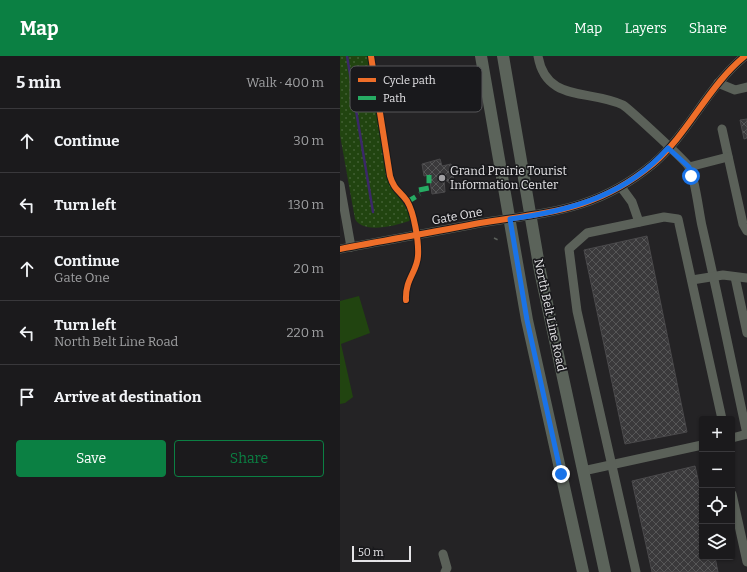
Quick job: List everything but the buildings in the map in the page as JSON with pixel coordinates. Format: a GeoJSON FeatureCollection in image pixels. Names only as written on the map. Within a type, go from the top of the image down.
{"type":"FeatureCollection","features":[{"type":"Feature","properties":{"kind":"main road","name":"North Belt Line Road"},"geometry":{"type":"LineString","coordinates":[[481,56],[527,320],[583,572]]}},
{"type":"Feature","properties":{"kind":"main road","name":"North Belt Line Road"},"geometry":{"type":"LineString","coordinates":[[503,56],[547,305],[605,572]]}},
{"type":"Feature","properties":{"kind":"street"},"geometry":{"type":"LineString","coordinates":[[538,56],[544,73],[559,88],[572,93],[597,96],[623,105],[634,113],[689,167],[714,276],[747,434],[735,437]]}},
{"type":"Feature","properties":{"kind":"street","name":"Gate One"},"geometry":{"type":"LineString","coordinates":[[340,249],[551,213],[583,204],[621,187],[652,164],[668,148],[680,135],[718,83],[745,56]]}},
{"type":"Feature","properties":{"kind":"street"},"geometry":{"type":"LineString","coordinates":[[718,83],[735,90],[747,87]]}},
{"type":"Feature","properties":{"kind":"street"},"geometry":{"type":"LineString","coordinates":[[722,129],[743,224],[747,231]]}},
{"type":"Feature","properties":{"kind":"street"},"geometry":{"type":"LineString","coordinates":[[689,167],[728,157]]}},
{"type":"Feature","properties":{"kind":"street"},"geometry":{"type":"LineString","coordinates":[[340,185],[351,247]]}},
{"type":"Feature","properties":{"kind":"street"},"geometry":{"type":"LineString","coordinates":[[621,187],[632,202],[639,222]]}},
{"type":"Feature","properties":{"kind":"street"},"geometry":{"type":"LineString","coordinates":[[636,572],[578,311],[569,249],[587,233],[664,217],[678,219],[721,416]]}},
{"type":"Feature","properties":{"kind":"street"},"geometry":{"type":"LineString","coordinates":[[692,280],[723,275],[747,278]]}},
{"type":"Feature","properties":{"kind":"street"},"geometry":{"type":"LineString","coordinates":[[735,277],[747,332]]}},
{"type":"Feature","properties":{"kind":"street"},"geometry":{"type":"LineString","coordinates":[[583,471],[699,445]]}},
{"type":"Feature","properties":{"kind":"street"},"geometry":{"type":"LineString","coordinates":[[735,508],[747,562]]}},
{"type":"Feature","properties":{"kind":"street"},"geometry":{"type":"LineString","coordinates":[[443,554],[447,568],[445,572]]}},
{"type":"Feature","properties":{"kind":"path"},"geometry":{"type":"LineString","coordinates":[[494,238],[498,240]]}},
{"type":"Feature","properties":{"kind":"green space"},"geometry":{"type":"Polygon","coordinates":[[[340,56],[369,56],[371,66],[350,66],[350,112],[378,112],[389,179],[393,189],[409,212],[411,218],[409,221],[380,228],[372,228],[359,224],[355,219],[340,135],[340,56]]]}},
{"type":"Feature","properties":{"kind":"green space"},"geometry":{"type":"Polygon","coordinates":[[[359,296],[370,333],[341,344],[353,397],[345,403],[340,404],[340,301],[359,296]]]}},
{"type":"Feature","properties":{"kind":"waterway"},"geometry":{"type":"LineString","coordinates":[[347,56],[350,74]]}},
{"type":"Feature","properties":{"kind":"waterway"},"geometry":{"type":"LineString","coordinates":[[356,112],[373,212]]}},
{"type":"Feature","properties":{"kind":"marked path"},"geometry":{"type":"LineString","coordinates":[[419,190],[429,188],[429,175]]}},
{"type":"Feature","properties":{"kind":"marked path"},"geometry":{"type":"LineString","coordinates":[[407,202],[420,194]]}},
{"type":"Feature","properties":{"kind":"cycle path"},"geometry":{"type":"LineString","coordinates":[[371,56],[373,66]]}},
{"type":"Feature","properties":{"kind":"cycle path"},"geometry":{"type":"LineString","coordinates":[[340,249],[480,223],[550,212],[571,207],[612,192],[632,180],[666,152],[720,81],[745,56]]}},
{"type":"Feature","properties":{"kind":"cycle path"},"geometry":{"type":"LineString","coordinates":[[380,112],[390,176],[395,187],[410,206],[417,235],[417,262],[407,287],[406,300]]}},
{"type":"Feature","properties":{"kind":"place","name":"Grand Prairie Tourist Information Center"},"geometry":{"type":"Point","coordinates":[442,178]}},
{"type":"Feature","properties":{"kind":"route"},"geometry":{"type":"LineString","coordinates":[[561,474],[527,320],[510,219],[547,214],[568,209],[594,200],[621,187],[636,177],[660,157],[668,148],[689,167],[691,176]]}}]}
